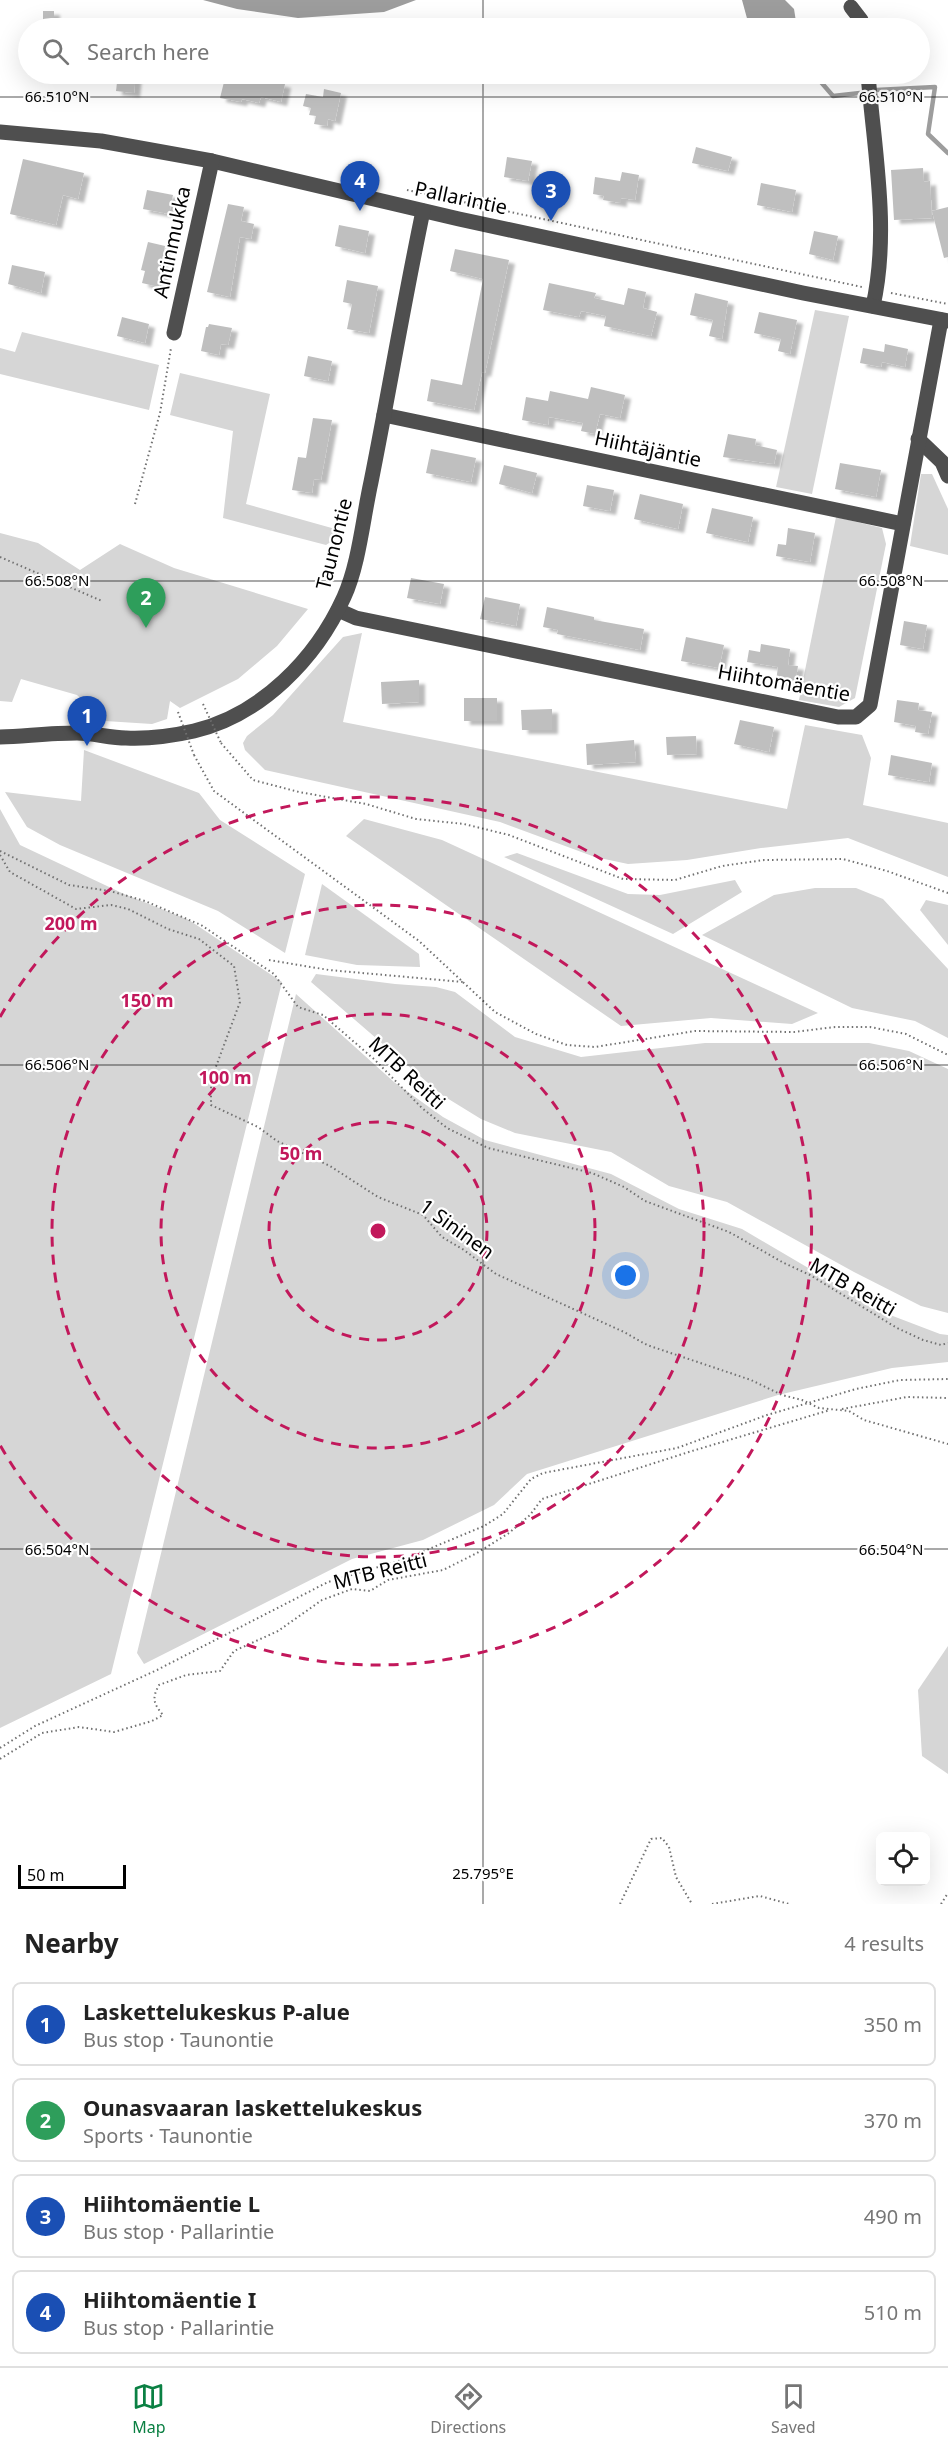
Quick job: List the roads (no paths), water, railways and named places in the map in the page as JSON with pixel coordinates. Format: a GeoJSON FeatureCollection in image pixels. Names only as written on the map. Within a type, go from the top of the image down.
{"type":"FeatureCollection","features":[{"type":"Feature","properties":{"kind":"street"},"geometry":{"type":"LineString","coordinates":[[851,7],[859,18]]}},
{"type":"Feature","properties":{"kind":"street"},"geometry":{"type":"LineString","coordinates":[[869,84],[879,187],[880,255],[873,306]]}},
{"type":"Feature","properties":{"kind":"street","name":"Pallarintie"},"geometry":{"type":"LineString","coordinates":[[0,132],[101,141],[212,161],[423,211],[792,291],[945,320]]}},
{"type":"Feature","properties":{"kind":"street","name":"Antinmukka"},"geometry":{"type":"LineString","coordinates":[[174,333],[212,161]]}},
{"type":"Feature","properties":{"kind":"street","name":"Taunontie"},"geometry":{"type":"LineString","coordinates":[[0,737],[79,733],[126,738],[160,737],[195,731],[225,721],[249,709],[300,665],[338,610],[346,594],[355,561],[423,211]]}},
{"type":"Feature","properties":{"kind":"street","name":"Hiihtomäentie"},"geometry":{"type":"LineString","coordinates":[[338,610],[356,618],[838,717],[855,717],[870,705],[918,439],[945,320]]}},
{"type":"Feature","properties":{"kind":"street","name":"Hiihtäjäntie"},"geometry":{"type":"LineString","coordinates":[[384,415],[903,524]]}},
{"type":"Feature","properties":{"kind":"street"},"geometry":{"type":"LineString","coordinates":[[918,439],[942,462],[948,476]]}},
{"type":"Feature","properties":{"kind":"waterway"},"geometry":{"type":"LineString","coordinates":[[823,84],[833,96],[860,93]]}},
{"type":"Feature","properties":{"kind":"waterway"},"geometry":{"type":"LineString","coordinates":[[876,90],[935,87],[928,134],[948,153]]}},
{"type":"Feature","properties":{"kind":"place","name":"Hiihtomäentie I"},"geometry":{"type":"Point","coordinates":[360,211]}},
{"type":"Feature","properties":{"kind":"place","name":"Hiihtomäentie L"},"geometry":{"type":"Point","coordinates":[551,221]}},
{"type":"Feature","properties":{"kind":"place","name":"Ounasvaaran laskettelukeskus"},"geometry":{"type":"Point","coordinates":[146,628]}},
{"type":"Feature","properties":{"kind":"place","name":"Laskettelukeskus P-alue"},"geometry":{"type":"Point","coordinates":[87,746]}}]}
